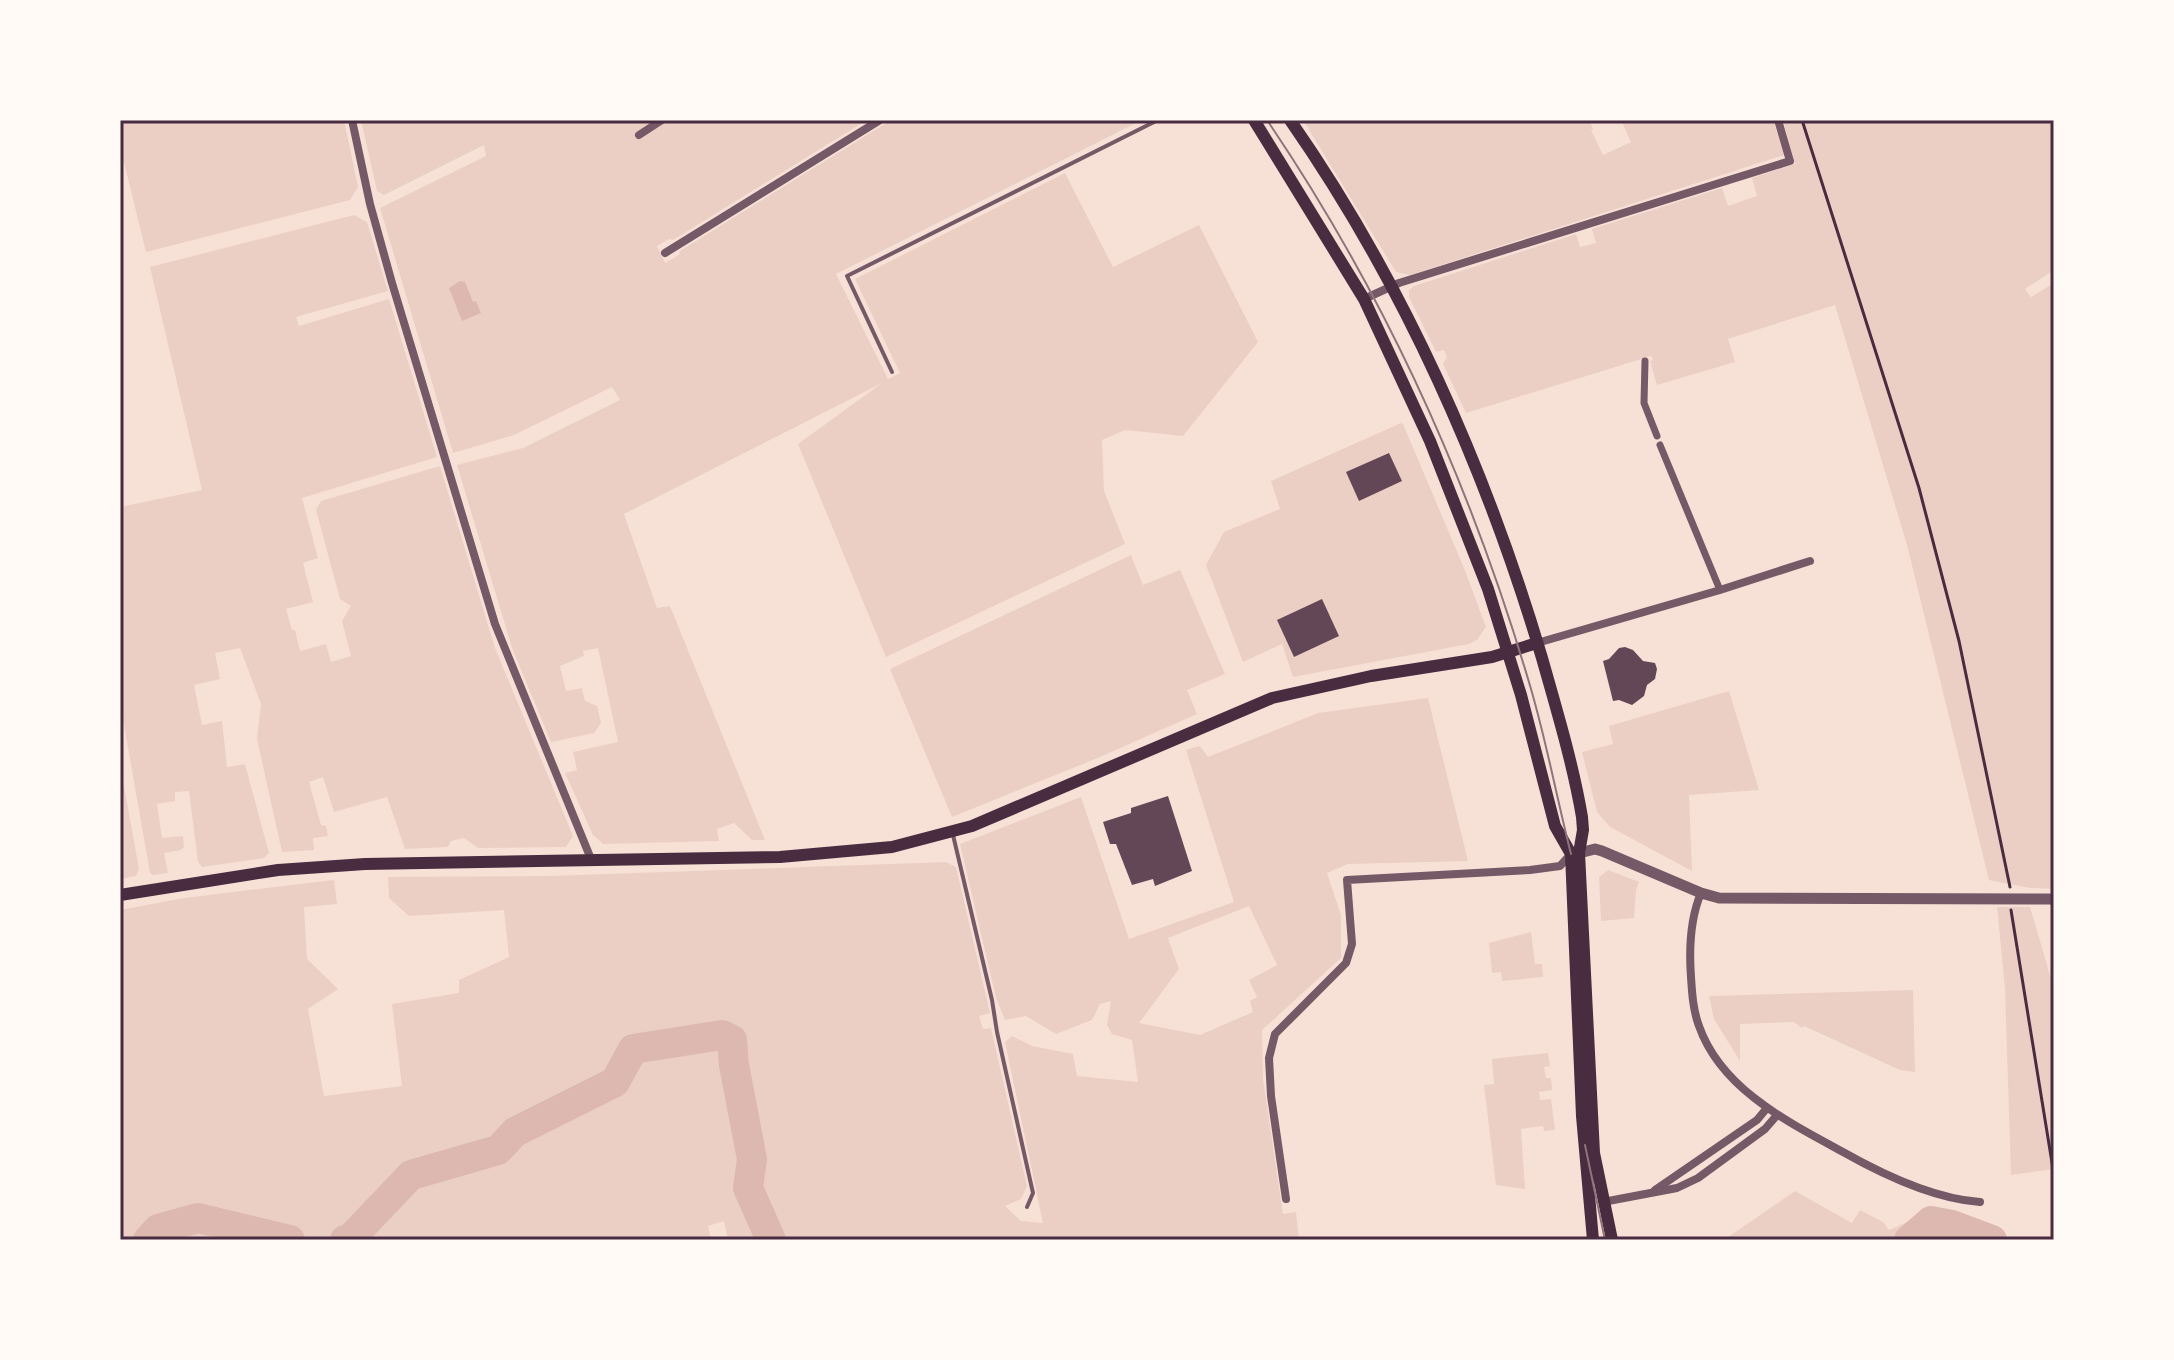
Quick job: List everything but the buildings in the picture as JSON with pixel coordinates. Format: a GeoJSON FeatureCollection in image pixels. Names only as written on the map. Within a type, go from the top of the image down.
{"type":"FeatureCollection","features":[{"type":"Feature","properties":{"kind":"main road"},"geometry":{"type":"LineString","coordinates":[[1254,120],[1364,299],[1446,478],[1508,652],[1555,826],[1575,853],[1594,1153],[1612,1240]]}},
{"type":"Feature","properties":{"kind":"main road"},"geometry":{"type":"LineString","coordinates":[[1290,120],[1329,180],[1390,287],[1474,466],[1537,643],[1579,798],[1583,830],[1575,853],[1585,1145],[1593,1240]]}},
{"type":"Feature","properties":{"kind":"main road"},"geometry":{"type":"LineString","coordinates":[[120,895],[278,870],[463,861],[780,857],[892,847],[952,833],[1272,698],[1371,676],[1478,659],[1537,643]]}},
{"type":"Feature","properties":{"kind":"street"},"geometry":{"type":"LineString","coordinates":[[352,120],[370,204],[392,283],[495,624],[591,859]]}},
{"type":"Feature","properties":{"kind":"street"},"geometry":{"type":"LineString","coordinates":[[639,135],[662,120]]}},
{"type":"Feature","properties":{"kind":"street"},"geometry":{"type":"LineString","coordinates":[[665,253],[880,120]]}},
{"type":"Feature","properties":{"kind":"street"},"geometry":{"type":"LineString","coordinates":[[1364,299],[1390,287],[1790,161],[1778,120]]}},
{"type":"Feature","properties":{"kind":"street"},"geometry":{"type":"LineString","coordinates":[[1645,361],[1644,403],[1657,436]]}},
{"type":"Feature","properties":{"kind":"street"},"geometry":{"type":"LineString","coordinates":[[1660,445],[1720,590]]}},
{"type":"Feature","properties":{"kind":"street"},"geometry":{"type":"LineString","coordinates":[[1537,643],[1810,561]]}},
{"type":"Feature","properties":{"kind":"street"},"geometry":{"type":"LineString","coordinates":[[1286,1199],[1269,1058],[1275,1034],[1346,963],[1352,944],[1347,880],[1530,870],[1560,866],[1575,853],[1595,849],[1719,898],[2054,899]]}},
{"type":"Feature","properties":{"kind":"street"},"geometry":{"type":"LineString","coordinates":[[1701,893],[1689,953],[1697,1021],[1721,1064],[1777,1115],[1882,1173],[1980,1202]]}},
{"type":"Feature","properties":{"kind":"street"},"geometry":{"type":"LineString","coordinates":[[1654,1190],[1757,1120],[1767,1108]]}},
{"type":"Feature","properties":{"kind":"street"},"geometry":{"type":"LineString","coordinates":[[1603,1202],[1677,1188],[1698,1178],[1765,1129],[1777,1115]]}},
{"type":"Feature","properties":{"kind":"lane"},"geometry":{"type":"LineString","coordinates":[[892,372],[847,276],[1158,120]]}},
{"type":"Feature","properties":{"kind":"lane"},"geometry":{"type":"LineString","coordinates":[[952,833],[1033,1193],[1027,1207]]}},
{"type":"Feature","properties":{"kind":"path"},"geometry":{"type":"LineString","coordinates":[[1802,120],[1919,488],[1959,641],[1999,826]]}},
{"type":"Feature","properties":{"kind":"path"},"geometry":{"type":"LineString","coordinates":[[2017,945],[2054,1172]]}},
{"type":"Feature","properties":{"kind":"shaded area"},"geometry":{"type":"Polygon","coordinates":[[[120,120],[344,120],[358,187],[350,200],[146,252],[124,162],[120,162],[120,120]]]}},
{"type":"Feature","properties":{"kind":"shaded area"},"geometry":{"type":"Polygon","coordinates":[[[361,120],[655,120],[635,133],[639,140],[669,120],[867,120],[673,240],[657,246],[665,263],[891,120],[1142,120],[836,274],[888,379],[900,373],[855,279],[1065,173],[1113,267],[1199,225],[1258,342],[1183,436],[1125,430],[1102,440],[1104,491],[1125,544],[886,657],[798,444],[882,383],[624,514],[657,608],[670,606],[765,840],[752,840],[734,823],[717,829],[719,841],[603,844],[593,835],[565,773],[577,770],[573,752],[618,742],[598,648],[583,651],[584,656],[560,666],[566,691],[582,688],[585,701],[597,706],[601,723],[594,733],[551,742],[512,648],[457,465],[523,448],[620,400],[612,387],[514,435],[453,453],[380,208],[486,156],[484,145],[384,195],[377,191],[361,120]]]}},
{"type":"Feature","properties":{"kind":"shaded area"},"geometry":{"type":"Polygon","coordinates":[[[1303,120],[1589,120],[1603,155],[1631,142],[1621,120],[1773,120],[1784,155],[1410,275],[1396,272],[1303,120]]]}},
{"type":"Feature","properties":{"kind":"shaded area"},"geometry":{"type":"Polygon","coordinates":[[[1783,120],[2048,120],[2054,128],[2054,270],[2025,289],[2031,297],[2054,283],[2054,889],[1989,880],[1907,545],[1835,305],[1728,339],[1735,362],[1657,385],[1651,356],[1466,413],[1443,364],[1447,357],[1444,350],[1436,352],[1409,297],[1409,290],[1414,286],[1576,234],[1580,247],[1596,243],[1592,229],[1722,188],[1728,206],[1757,196],[1752,178],[1795,164],[1783,120]]]}},
{"type":"Feature","properties":{"kind":"shaded area"},"geometry":{"type":"Polygon","coordinates":[[[354,215],[367,222],[388,291],[296,317],[299,326],[389,299],[437,457],[302,498],[318,558],[303,563],[313,602],[286,609],[292,630],[295,630],[300,651],[326,644],[331,662],[351,656],[342,621],[351,606],[340,599],[316,510],[321,501],[440,466],[495,648],[573,836],[566,847],[478,848],[464,838],[451,841],[448,847],[405,849],[387,797],[334,812],[323,777],[309,782],[321,825],[326,826],[328,836],[313,838],[314,850],[282,852],[257,739],[261,704],[240,648],[215,653],[220,679],[194,685],[202,725],[222,721],[227,767],[245,764],[269,853],[264,858],[202,867],[198,862],[189,791],[175,792],[175,801],[157,804],[162,838],[183,836],[184,847],[164,853],[168,873],[153,875],[150,873],[120,702],[120,507],[202,490],[150,267],[354,215]]]}},
{"type":"Feature","properties":{"kind":"shaded area"},"geometry":{"type":"Polygon","coordinates":[[[460,281],[465,282],[481,313],[462,321],[449,288],[460,281]]]}},
{"type":"Feature","properties":{"kind":"shaded area"},"geometry":{"type":"Polygon","coordinates":[[[1401,423],[1486,627],[1477,640],[1469,644],[1293,677],[1282,644],[1243,662],[1206,565],[1224,532],[1280,509],[1271,481],[1401,423]]]}},
{"type":"Feature","properties":{"kind":"shaded area"},"geometry":{"type":"Polygon","coordinates":[[[1131,555],[1143,585],[1180,570],[1225,674],[1187,690],[1197,714],[952,817],[890,669],[1131,555]]]}},
{"type":"Feature","properties":{"kind":"shaded area"},"geometry":{"type":"Polygon","coordinates":[[[1729,691],[1759,790],[1689,795],[1692,871],[1610,827],[1597,812],[1582,752],[1613,744],[1609,726],[1729,691]]]}},
{"type":"Feature","properties":{"kind":"shaded area"},"geometry":{"type":"Polygon","coordinates":[[[1428,698],[1468,861],[1348,864],[1327,873],[1341,915],[1341,958],[1262,1030],[1263,1079],[1283,1214],[1296,1212],[1299,1240],[728,1240],[724,1221],[708,1226],[711,1240],[120,1240],[120,910],[184,898],[334,880],[337,904],[304,907],[307,959],[338,989],[308,1009],[324,1096],[402,1086],[392,1004],[459,993],[459,980],[509,957],[504,910],[409,916],[389,898],[388,877],[550,876],[946,862],[956,867],[990,1013],[979,1016],[983,1029],[991,1028],[1027,1186],[1021,1199],[1005,1206],[1021,1221],[1043,1223],[1005,1042],[1012,1036],[1032,1046],[1073,1054],[1077,1076],[1138,1082],[1132,1040],[1112,1034],[1107,1025],[1111,1001],[1100,1004],[1092,1020],[1056,1034],[1026,1016],[1005,1020],[996,998],[960,844],[1081,797],[1129,939],[1234,902],[1186,750],[1200,746],[1208,757],[1318,713],[1428,698]],[[1249,906],[1168,938],[1179,969],[1139,1023],[1200,1035],[1253,1012],[1250,1001],[1257,997],[1249,980],[1277,965],[1249,906]]]}},
{"type":"Feature","properties":{"kind":"shaded area"},"geometry":{"type":"Polygon","coordinates":[[[120,764],[139,869],[136,876],[120,879],[120,764]]]}},
{"type":"Feature","properties":{"kind":"shaded area"},"geometry":{"type":"Polygon","coordinates":[[[1608,870],[1639,882],[1634,918],[1601,921],[1599,877],[1608,870]]]}},
{"type":"Feature","properties":{"kind":"shaded area"},"geometry":{"type":"Polygon","coordinates":[[[1997,907],[2030,907],[2054,989],[2054,1169],[2011,1175],[2005,988],[1997,907]]]}},
{"type":"Feature","properties":{"kind":"shaded area"},"geometry":{"type":"Polygon","coordinates":[[[1531,932],[1535,964],[1542,964],[1543,977],[1502,981],[1501,972],[1492,973],[1489,943],[1531,932]]]}},
{"type":"Feature","properties":{"kind":"shaded area"},"geometry":{"type":"Polygon","coordinates":[[[1913,990],[1915,1072],[1900,1070],[1794,1022],[1740,1024],[1740,1061],[1714,1019],[1709,996],[1913,990]]]}},
{"type":"Feature","properties":{"kind":"shaded area"},"geometry":{"type":"Polygon","coordinates":[[[1548,1053],[1550,1066],[1544,1067],[1546,1078],[1551,1078],[1552,1090],[1539,1092],[1540,1100],[1551,1099],[1555,1130],[1544,1131],[1543,1126],[1521,1129],[1525,1189],[1496,1185],[1484,1085],[1494,1084],[1492,1059],[1548,1053]]]}},
{"type":"Feature","properties":{"kind":"shaded area"},"geometry":{"type":"Polygon","coordinates":[[[1795,1191],[1852,1223],[1860,1210],[1883,1222],[1889,1230],[1920,1218],[1945,1218],[1974,1226],[1999,1240],[1724,1240],[1795,1191]]]}},
{"type":"Feature","properties":{"kind":"waterway"},"geometry":{"type":"LineString","coordinates":[[345,1240],[350,1239],[411,1175],[498,1150],[515,1132],[615,1082],[633,1049],[722,1035],[732,1040],[752,1159],[748,1188],[771,1240]]}},
{"type":"Feature","properties":{"kind":"waterway"},"geometry":{"type":"LineString","coordinates":[[148,1240],[158,1229],[198,1218],[290,1240]]}},
{"type":"Feature","properties":{"kind":"waterway"},"geometry":{"type":"LineString","coordinates":[[1909,1240],[1931,1221],[1952,1225],[1992,1240]]}},
{"type":"Feature","properties":{"kind":"tram line"},"geometry":{"type":"LineString","coordinates":[[1267,120],[1350,254],[1387,323],[1453,466],[1508,614],[1531,689],[1571,854]]}},
{"type":"Feature","properties":{"kind":"tram line"},"geometry":{"type":"LineString","coordinates":[[1585,1145],[1605,1240]]}}]}
